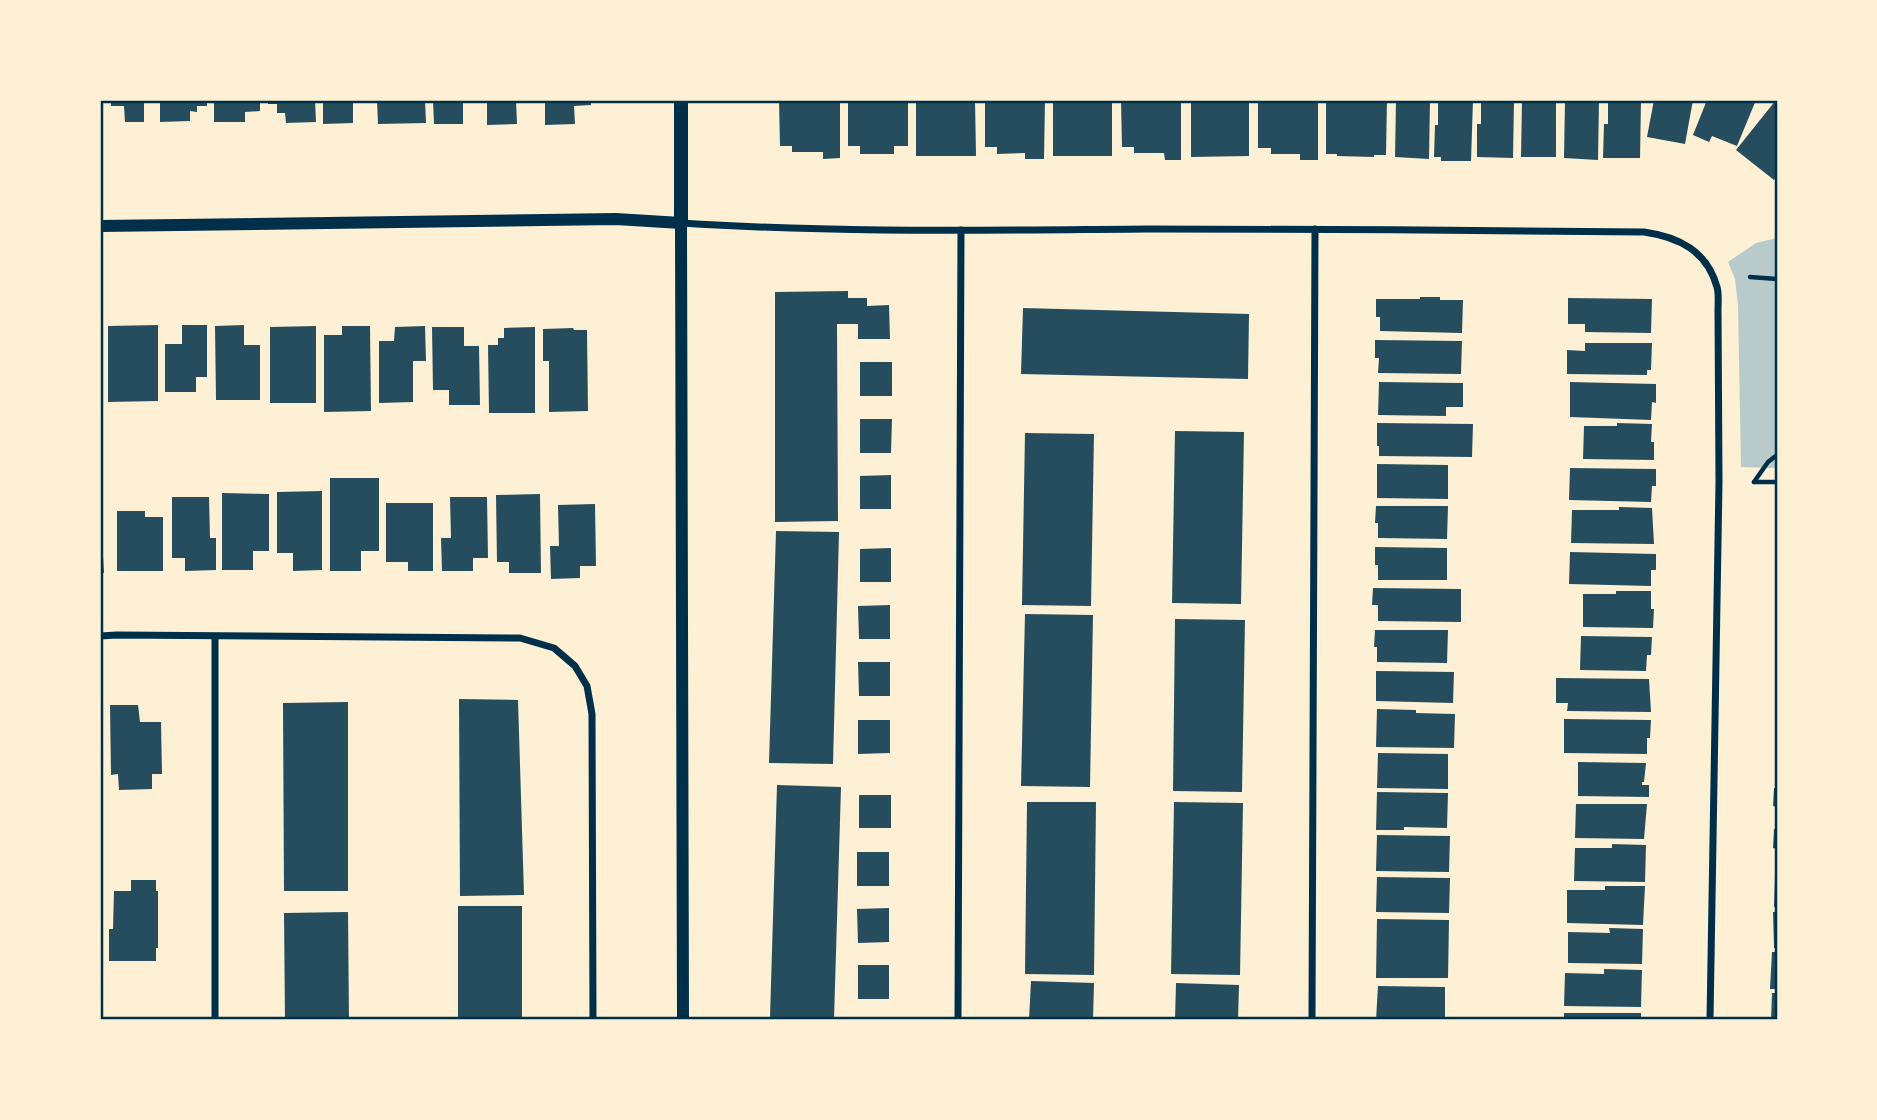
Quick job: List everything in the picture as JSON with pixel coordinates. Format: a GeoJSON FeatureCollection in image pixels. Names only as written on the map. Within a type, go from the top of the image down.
{"type":"FeatureCollection","features":[{"type":"Feature","properties":{"kind":"main road"},"geometry":{"type":"LineString","coordinates":[[681,100],[681,223]]}},
{"type":"Feature","properties":{"kind":"street"},"geometry":{"type":"LineString","coordinates":[[100,226],[616,219],[750,228],[1644,232],[1665,235],[1686,244],[1710,270],[1717,289],[1718,482],[1710,1020]]}},
{"type":"Feature","properties":{"kind":"street"},"geometry":{"type":"LineString","coordinates":[[681,223],[683,1020]]}},
{"type":"Feature","properties":{"kind":"street"},"geometry":{"type":"LineString","coordinates":[[1312,1020],[1315,229]]}},
{"type":"Feature","properties":{"kind":"street"},"geometry":{"type":"LineString","coordinates":[[958,1020],[961,230]]}},
{"type":"Feature","properties":{"kind":"street"},"geometry":{"type":"LineString","coordinates":[[100,636],[520,638],[554,648],[575,666],[587,686],[592,714],[593,1020]]}},
{"type":"Feature","properties":{"kind":"street"},"geometry":{"type":"LineString","coordinates":[[215,637],[215,1020]]}},
{"type":"Feature","properties":{"kind":"path"},"geometry":{"type":"LineString","coordinates":[[1750,277],[1777,279]]}},
{"type":"Feature","properties":{"kind":"path"},"geometry":{"type":"LineString","coordinates":[[1777,455],[1768,462],[1754,482],[1777,482]]}},
{"type":"Feature","properties":{"kind":"shaded area"},"geometry":{"type":"Polygon","coordinates":[[[1777,238],[1777,468],[1741,467],[1738,305],[1735,279],[1728,262],[1756,243],[1777,238]]]}},
{"type":"Feature","properties":{"kind":"building"},"geometry":{"type":"Polygon","coordinates":[[[111,100],[144,100],[144,122],[125,122],[124,106],[111,106],[111,100]]]}},
{"type":"Feature","properties":{"kind":"building"},"geometry":{"type":"Polygon","coordinates":[[[160,100],[207,100],[207,106],[197,106],[197,112],[190,111],[190,121],[160,122],[160,100]]]}},
{"type":"Feature","properties":{"kind":"building"},"geometry":{"type":"Polygon","coordinates":[[[214,100],[260,100],[260,111],[245,112],[245,122],[214,122],[214,100]]]}},
{"type":"Feature","properties":{"kind":"building"},"geometry":{"type":"Polygon","coordinates":[[[268,100],[315,100],[316,122],[286,123],[285,113],[277,113],[277,104],[268,104],[268,100]]]}},
{"type":"Feature","properties":{"kind":"building"},"geometry":{"type":"Polygon","coordinates":[[[323,100],[353,100],[353,123],[323,124],[323,100]]]}},
{"type":"Feature","properties":{"kind":"building"},"geometry":{"type":"Polygon","coordinates":[[[377,100],[425,100],[426,123],[378,124],[377,100]]]}},
{"type":"Feature","properties":{"kind":"building"},"geometry":{"type":"Polygon","coordinates":[[[433,100],[479,100],[479,103],[463,103],[463,124],[434,124],[433,100]]]}},
{"type":"Feature","properties":{"kind":"building"},"geometry":{"type":"Polygon","coordinates":[[[487,100],[516,100],[517,124],[487,125],[487,100]]]}},
{"type":"Feature","properties":{"kind":"building"},"geometry":{"type":"Polygon","coordinates":[[[545,100],[591,100],[591,105],[574,106],[575,124],[545,125],[545,100]]]}},
{"type":"Feature","properties":{"kind":"building"},"geometry":{"type":"Polygon","coordinates":[[[779,100],[840,100],[840,158],[823,159],[823,152],[792,152],[792,146],[780,146],[779,100]]]}},
{"type":"Feature","properties":{"kind":"building"},"geometry":{"type":"Polygon","coordinates":[[[848,100],[908,100],[908,146],[894,146],[894,154],[860,154],[860,146],[848,146],[848,100]]]}},
{"type":"Feature","properties":{"kind":"building"},"geometry":{"type":"Polygon","coordinates":[[[916,100],[975,100],[976,156],[916,156],[916,100]]]}},
{"type":"Feature","properties":{"kind":"building"},"geometry":{"type":"Polygon","coordinates":[[[985,100],[1045,100],[1044,159],[1025,159],[1025,153],[997,154],[997,147],[985,147],[985,100]]]}},
{"type":"Feature","properties":{"kind":"building"},"geometry":{"type":"Polygon","coordinates":[[[1053,100],[1112,100],[1112,156],[1053,156],[1053,100]]]}},
{"type":"Feature","properties":{"kind":"building"},"geometry":{"type":"Polygon","coordinates":[[[1121,100],[1181,100],[1181,160],[1165,160],[1164,153],[1134,153],[1134,147],[1122,147],[1121,100]]]}},
{"type":"Feature","properties":{"kind":"building"},"geometry":{"type":"Polygon","coordinates":[[[1191,100],[1249,100],[1249,156],[1191,157],[1191,100]]]}},
{"type":"Feature","properties":{"kind":"building"},"geometry":{"type":"Polygon","coordinates":[[[1258,100],[1318,100],[1318,160],[1300,160],[1300,154],[1271,154],[1271,148],[1258,148],[1258,100]]]}},
{"type":"Feature","properties":{"kind":"building"},"geometry":{"type":"Polygon","coordinates":[[[1326,100],[1387,100],[1386,155],[1374,157],[1326,154],[1326,100]]]}},
{"type":"Feature","properties":{"kind":"building"},"geometry":{"type":"Polygon","coordinates":[[[1396,100],[1430,100],[1429,159],[1395,157],[1396,100]]]}},
{"type":"Feature","properties":{"kind":"building"},"geometry":{"type":"Polygon","coordinates":[[[1438,100],[1473,100],[1471,161],[1441,161],[1441,157],[1434,157],[1438,100]]]}},
{"type":"Feature","properties":{"kind":"building"},"geometry":{"type":"Polygon","coordinates":[[[1481,100],[1514,100],[1513,158],[1477,157],[1477,124],[1481,124],[1481,100]]]}},
{"type":"Feature","properties":{"kind":"building"},"geometry":{"type":"Polygon","coordinates":[[[1522,100],[1556,100],[1556,157],[1521,157],[1522,100]]]}},
{"type":"Feature","properties":{"kind":"building"},"geometry":{"type":"Polygon","coordinates":[[[1565,100],[1599,100],[1598,160],[1564,158],[1565,100]]]}},
{"type":"Feature","properties":{"kind":"building"},"geometry":{"type":"Polygon","coordinates":[[[1608,100],[1641,100],[1640,158],[1603,158],[1608,100]]]}},
{"type":"Feature","properties":{"kind":"building"},"geometry":{"type":"Polygon","coordinates":[[[1654,100],[1693,100],[1685,144],[1647,137],[1654,100]]]}},
{"type":"Feature","properties":{"kind":"building"},"geometry":{"type":"Polygon","coordinates":[[[1707,100],[1756,100],[1737,146],[1712,136],[1709,142],[1693,135],[1707,100]]]}},
{"type":"Feature","properties":{"kind":"building"},"geometry":{"type":"Polygon","coordinates":[[[1776,100],[1777,175],[1774,180],[1736,150],[1776,100]]]}},
{"type":"Feature","properties":{"kind":"building"},"geometry":{"type":"Polygon","coordinates":[[[848,291],[848,298],[867,298],[867,306],[889,305],[890,339],[858,339],[858,324],[837,324],[838,521],[775,522],[775,292],[848,291]]]}},
{"type":"Feature","properties":{"kind":"building"},"geometry":{"type":"Polygon","coordinates":[[[1420,297],[1463,300],[1462,333],[1380,331],[1380,317],[1376,317],[1376,299],[1420,297]]]}},
{"type":"Feature","properties":{"kind":"building"},"geometry":{"type":"Polygon","coordinates":[[[1568,298],[1652,299],[1651,333],[1585,332],[1585,324],[1568,324],[1568,298]]]}},
{"type":"Feature","properties":{"kind":"building"},"geometry":{"type":"Polygon","coordinates":[[[1023,308],[1249,314],[1248,379],[1021,374],[1023,308]]]}},
{"type":"Feature","properties":{"kind":"building"},"geometry":{"type":"Polygon","coordinates":[[[158,325],[158,401],[108,402],[108,326],[158,325]]]}},
{"type":"Feature","properties":{"kind":"building"},"geometry":{"type":"Polygon","coordinates":[[[182,325],[207,325],[207,377],[196,377],[196,392],[165,392],[165,344],[182,344],[182,325]]]}},
{"type":"Feature","properties":{"kind":"building"},"geometry":{"type":"Polygon","coordinates":[[[244,325],[244,345],[260,345],[260,400],[216,400],[215,326],[244,325]]]}},
{"type":"Feature","properties":{"kind":"building"},"geometry":{"type":"Polygon","coordinates":[[[316,326],[316,403],[270,403],[270,327],[316,326]]]}},
{"type":"Feature","properties":{"kind":"building"},"geometry":{"type":"Polygon","coordinates":[[[342,326],[370,326],[371,411],[324,412],[324,335],[342,335],[342,326]]]}},
{"type":"Feature","properties":{"kind":"building"},"geometry":{"type":"Polygon","coordinates":[[[425,326],[426,361],[413,361],[413,402],[379,403],[379,341],[394,341],[395,327],[425,326]]]}},
{"type":"Feature","properties":{"kind":"building"},"geometry":{"type":"Polygon","coordinates":[[[432,327],[464,327],[464,346],[479,346],[480,405],[449,405],[449,390],[433,390],[432,327]]]}},
{"type":"Feature","properties":{"kind":"building"},"geometry":{"type":"Polygon","coordinates":[[[535,327],[535,413],[489,413],[488,345],[498,345],[498,338],[504,338],[504,328],[535,327]]]}},
{"type":"Feature","properties":{"kind":"building"},"geometry":{"type":"Polygon","coordinates":[[[543,329],[587,330],[588,411],[549,412],[549,361],[543,361],[543,329]]]}},
{"type":"Feature","properties":{"kind":"building"},"geometry":{"type":"Polygon","coordinates":[[[1375,340],[1462,341],[1461,374],[1378,373],[1379,358],[1375,358],[1375,340]]]}},
{"type":"Feature","properties":{"kind":"building"},"geometry":{"type":"Polygon","coordinates":[[[1585,343],[1652,343],[1651,370],[1647,370],[1647,375],[1567,374],[1567,350],[1585,351],[1585,343]]]}},
{"type":"Feature","properties":{"kind":"building"},"geometry":{"type":"Polygon","coordinates":[[[860,362],[892,362],[892,396],[860,396],[860,362]]]}},
{"type":"Feature","properties":{"kind":"building"},"geometry":{"type":"Polygon","coordinates":[[[1379,382],[1463,383],[1463,407],[1446,407],[1446,416],[1378,415],[1379,382]]]}},
{"type":"Feature","properties":{"kind":"building"},"geometry":{"type":"Polygon","coordinates":[[[1570,382],[1656,384],[1656,403],[1652,402],[1651,420],[1570,417],[1570,382]]]}},
{"type":"Feature","properties":{"kind":"building"},"geometry":{"type":"Polygon","coordinates":[[[860,419],[892,419],[891,453],[860,453],[860,419]]]}},
{"type":"Feature","properties":{"kind":"building"},"geometry":{"type":"Polygon","coordinates":[[[1377,423],[1473,424],[1472,457],[1379,456],[1377,423]]]}},
{"type":"Feature","properties":{"kind":"building"},"geometry":{"type":"Polygon","coordinates":[[[1617,423],[1652,424],[1654,460],[1583,459],[1584,426],[1617,426],[1617,423]]]}},
{"type":"Feature","properties":{"kind":"building"},"geometry":{"type":"Polygon","coordinates":[[[1175,431],[1244,432],[1241,604],[1172,603],[1175,431]]]}},
{"type":"Feature","properties":{"kind":"building"},"geometry":{"type":"Polygon","coordinates":[[[1025,433],[1094,434],[1091,606],[1022,605],[1025,433]]]}},
{"type":"Feature","properties":{"kind":"building"},"geometry":{"type":"Polygon","coordinates":[[[1377,464],[1448,465],[1448,499],[1377,498],[1377,464]]]}},
{"type":"Feature","properties":{"kind":"building"},"geometry":{"type":"Polygon","coordinates":[[[1570,468],[1656,469],[1656,486],[1652,486],[1651,502],[1569,500],[1570,468]]]}},
{"type":"Feature","properties":{"kind":"building"},"geometry":{"type":"Polygon","coordinates":[[[891,475],[891,509],[860,509],[860,476],[891,475]]]}},
{"type":"Feature","properties":{"kind":"building"},"geometry":{"type":"Polygon","coordinates":[[[330,478],[379,478],[379,551],[361,551],[361,571],[330,571],[330,478]]]}},
{"type":"Feature","properties":{"kind":"building"},"geometry":{"type":"Polygon","coordinates":[[[322,491],[322,570],[293,571],[293,553],[277,553],[277,492],[322,491]]]}},
{"type":"Feature","properties":{"kind":"building"},"geometry":{"type":"Polygon","coordinates":[[[222,493],[269,494],[269,551],[253,551],[253,570],[222,570],[222,493]]]}},
{"type":"Feature","properties":{"kind":"building"},"geometry":{"type":"Polygon","coordinates":[[[540,494],[541,573],[509,573],[509,562],[497,562],[496,495],[540,494]]]}},
{"type":"Feature","properties":{"kind":"building"},"geometry":{"type":"Polygon","coordinates":[[[172,497],[209,497],[210,538],[216,538],[216,570],[185,571],[185,558],[172,558],[172,497]]]}},
{"type":"Feature","properties":{"kind":"building"},"geometry":{"type":"Polygon","coordinates":[[[450,497],[487,497],[488,558],[473,558],[473,571],[442,571],[441,538],[451,538],[450,497]]]}},
{"type":"Feature","properties":{"kind":"building"},"geometry":{"type":"Polygon","coordinates":[[[386,503],[433,503],[433,571],[408,571],[408,562],[386,562],[386,503]]]}},
{"type":"Feature","properties":{"kind":"building"},"geometry":{"type":"Polygon","coordinates":[[[595,504],[596,566],[580,566],[580,578],[551,579],[550,546],[559,546],[558,505],[595,504]]]}},
{"type":"Feature","properties":{"kind":"building"},"geometry":{"type":"Polygon","coordinates":[[[1376,506],[1448,506],[1447,539],[1378,538],[1376,506]]]}},
{"type":"Feature","properties":{"kind":"building"},"geometry":{"type":"Polygon","coordinates":[[[1619,507],[1652,508],[1654,544],[1571,543],[1572,510],[1619,510],[1619,507]]]}},
{"type":"Feature","properties":{"kind":"building"},"geometry":{"type":"Polygon","coordinates":[[[117,511],[145,511],[145,517],[163,517],[163,571],[117,571],[117,511]]]}},
{"type":"Feature","properties":{"kind":"building"},"geometry":{"type":"Polygon","coordinates":[[[776,531],[839,532],[833,764],[769,763],[776,531]]]}},
{"type":"Feature","properties":{"kind":"building"},"geometry":{"type":"Polygon","coordinates":[[[102,542],[104,573],[100,573],[102,542]]]}},
{"type":"Feature","properties":{"kind":"building"},"geometry":{"type":"Polygon","coordinates":[[[1375,547],[1447,548],[1447,580],[1378,580],[1375,547]]]}},
{"type":"Feature","properties":{"kind":"building"},"geometry":{"type":"Polygon","coordinates":[[[891,548],[891,582],[860,582],[860,549],[891,548]]]}},
{"type":"Feature","properties":{"kind":"building"},"geometry":{"type":"Polygon","coordinates":[[[1570,552],[1656,554],[1656,570],[1651,570],[1651,586],[1569,584],[1570,552]]]}},
{"type":"Feature","properties":{"kind":"building"},"geometry":{"type":"Polygon","coordinates":[[[1373,588],[1461,589],[1461,622],[1378,621],[1378,605],[1372,605],[1373,588]]]}},
{"type":"Feature","properties":{"kind":"building"},"geometry":{"type":"Polygon","coordinates":[[[1616,591],[1651,591],[1653,628],[1583,627],[1583,594],[1616,594],[1616,591]]]}},
{"type":"Feature","properties":{"kind":"building"},"geometry":{"type":"Polygon","coordinates":[[[890,605],[890,639],[859,639],[858,606],[890,605]]]}},
{"type":"Feature","properties":{"kind":"building"},"geometry":{"type":"Polygon","coordinates":[[[1025,614],[1093,615],[1090,787],[1021,786],[1025,614]]]}},
{"type":"Feature","properties":{"kind":"building"},"geometry":{"type":"Polygon","coordinates":[[[1175,619],[1245,620],[1242,792],[1173,791],[1175,619]]]}},
{"type":"Feature","properties":{"kind":"building"},"geometry":{"type":"Polygon","coordinates":[[[1375,630],[1448,630],[1447,663],[1377,662],[1375,630]]]}},
{"type":"Feature","properties":{"kind":"building"},"geometry":{"type":"Polygon","coordinates":[[[1581,636],[1652,637],[1651,655],[1647,655],[1646,671],[1580,670],[1581,636]]]}},
{"type":"Feature","properties":{"kind":"building"},"geometry":{"type":"Polygon","coordinates":[[[858,662],[890,662],[890,696],[859,696],[858,662]]]}},
{"type":"Feature","properties":{"kind":"building"},"geometry":{"type":"Polygon","coordinates":[[[1376,671],[1454,672],[1453,703],[1376,701],[1376,671]]]}},
{"type":"Feature","properties":{"kind":"building"},"geometry":{"type":"Polygon","coordinates":[[[1556,678],[1649,679],[1651,712],[1567,711],[1568,703],[1556,703],[1556,678]]]}},
{"type":"Feature","properties":{"kind":"building"},"geometry":{"type":"Polygon","coordinates":[[[459,699],[518,700],[524,895],[460,896],[459,699]]]}},
{"type":"Feature","properties":{"kind":"building"},"geometry":{"type":"Polygon","coordinates":[[[348,702],[348,891],[284,891],[283,703],[348,702]]]}},
{"type":"Feature","properties":{"kind":"building"},"geometry":{"type":"Polygon","coordinates":[[[110,705],[138,705],[140,722],[161,722],[162,774],[152,774],[152,789],[119,790],[118,774],[111,775],[110,705]]]}},
{"type":"Feature","properties":{"kind":"building"},"geometry":{"type":"Polygon","coordinates":[[[1377,709],[1455,714],[1454,748],[1376,747],[1377,709]]]}},
{"type":"Feature","properties":{"kind":"building"},"geometry":{"type":"Polygon","coordinates":[[[1564,719],[1651,720],[1647,754],[1564,753],[1564,719]]]}},
{"type":"Feature","properties":{"kind":"building"},"geometry":{"type":"Polygon","coordinates":[[[858,720],[890,720],[890,753],[858,754],[858,720]]]}},
{"type":"Feature","properties":{"kind":"building"},"geometry":{"type":"Polygon","coordinates":[[[1378,753],[1448,754],[1448,789],[1377,788],[1378,753]]]}},
{"type":"Feature","properties":{"kind":"building"},"geometry":{"type":"Polygon","coordinates":[[[1578,762],[1646,763],[1642,785],[1649,785],[1649,797],[1578,796],[1578,762]]]}},
{"type":"Feature","properties":{"kind":"building"},"geometry":{"type":"Polygon","coordinates":[[[777,785],[841,787],[834,1019],[770,1017],[777,785]]]}},
{"type":"Feature","properties":{"kind":"building"},"geometry":{"type":"Polygon","coordinates":[[[1774,788],[1777,788],[1777,807],[1773,806],[1774,788]]]}},
{"type":"Feature","properties":{"kind":"building"},"geometry":{"type":"Polygon","coordinates":[[[1377,792],[1448,793],[1447,828],[1404,827],[1404,830],[1376,830],[1377,792]]]}},
{"type":"Feature","properties":{"kind":"building"},"geometry":{"type":"Polygon","coordinates":[[[859,795],[891,795],[891,828],[859,828],[859,795]]]}},
{"type":"Feature","properties":{"kind":"building"},"geometry":{"type":"Polygon","coordinates":[[[1027,802],[1096,802],[1094,975],[1025,974],[1027,802]]]}},
{"type":"Feature","properties":{"kind":"building"},"geometry":{"type":"Polygon","coordinates":[[[1174,802],[1243,803],[1240,975],[1171,974],[1174,802]]]}},
{"type":"Feature","properties":{"kind":"building"},"geometry":{"type":"Polygon","coordinates":[[[1576,804],[1647,804],[1644,839],[1575,838],[1576,804]]]}},
{"type":"Feature","properties":{"kind":"building"},"geometry":{"type":"Polygon","coordinates":[[[1774,829],[1777,829],[1777,849],[1773,848],[1774,829]]]}},
{"type":"Feature","properties":{"kind":"building"},"geometry":{"type":"Polygon","coordinates":[[[1377,835],[1450,836],[1449,872],[1376,871],[1377,835]]]}},
{"type":"Feature","properties":{"kind":"building"},"geometry":{"type":"Polygon","coordinates":[[[1612,844],[1646,845],[1645,882],[1574,881],[1575,848],[1612,848],[1612,844]]]}},
{"type":"Feature","properties":{"kind":"building"},"geometry":{"type":"Polygon","coordinates":[[[857,852],[889,852],[889,886],[857,886],[857,852]]]}},
{"type":"Feature","properties":{"kind":"building"},"geometry":{"type":"Polygon","coordinates":[[[1777,876],[1777,907],[1774,907],[1777,876]]]}},
{"type":"Feature","properties":{"kind":"building"},"geometry":{"type":"Polygon","coordinates":[[[1377,877],[1450,878],[1449,913],[1376,912],[1377,877]]]}},
{"type":"Feature","properties":{"kind":"building"},"geometry":{"type":"Polygon","coordinates":[[[131,880],[156,880],[156,961],[109,961],[109,929],[113,929],[114,891],[131,891],[131,880]]]}},
{"type":"Feature","properties":{"kind":"building"},"geometry":{"type":"Polygon","coordinates":[[[1605,886],[1645,886],[1643,925],[1567,923],[1567,890],[1605,890],[1605,886]]]}},
{"type":"Feature","properties":{"kind":"building"},"geometry":{"type":"Polygon","coordinates":[[[458,906],[522,906],[522,1020],[458,1020],[458,906]]]}},
{"type":"Feature","properties":{"kind":"building"},"geometry":{"type":"Polygon","coordinates":[[[889,908],[889,942],[858,943],[857,909],[889,908]]]}},
{"type":"Feature","properties":{"kind":"building"},"geometry":{"type":"Polygon","coordinates":[[[348,912],[349,1020],[285,1020],[284,913],[348,912]]]}},
{"type":"Feature","properties":{"kind":"building"},"geometry":{"type":"Polygon","coordinates":[[[1773,912],[1777,912],[1777,948],[1774,948],[1773,912]]]}},
{"type":"Feature","properties":{"kind":"building"},"geometry":{"type":"Polygon","coordinates":[[[1377,919],[1449,920],[1448,978],[1376,978],[1377,919]]]}},
{"type":"Feature","properties":{"kind":"building"},"geometry":{"type":"Polygon","coordinates":[[[1609,928],[1643,929],[1642,964],[1568,963],[1568,932],[1610,933],[1609,928]]]}},
{"type":"Feature","properties":{"kind":"building"},"geometry":{"type":"Polygon","coordinates":[[[1772,952],[1777,952],[1777,989],[1770,989],[1772,952]]]}},
{"type":"Feature","properties":{"kind":"building"},"geometry":{"type":"Polygon","coordinates":[[[858,965],[889,965],[889,999],[858,999],[858,965]]]}},
{"type":"Feature","properties":{"kind":"building"},"geometry":{"type":"Polygon","coordinates":[[[1604,969],[1642,970],[1641,1007],[1564,1006],[1565,973],[1604,974],[1604,969]]]}},
{"type":"Feature","properties":{"kind":"building"},"geometry":{"type":"Polygon","coordinates":[[[1031,981],[1094,983],[1093,1020],[1029,1020],[1031,981]]]}},
{"type":"Feature","properties":{"kind":"building"},"geometry":{"type":"Polygon","coordinates":[[[1176,983],[1239,985],[1238,1020],[1175,1020],[1176,983]]]}},
{"type":"Feature","properties":{"kind":"building"},"geometry":{"type":"Polygon","coordinates":[[[1378,986],[1445,987],[1445,1020],[1376,1020],[1378,986]]]}},
{"type":"Feature","properties":{"kind":"building"},"geometry":{"type":"Polygon","coordinates":[[[1772,993],[1777,993],[1777,1020],[1771,1020],[1772,993]]]}},
{"type":"Feature","properties":{"kind":"building"},"geometry":{"type":"Polygon","coordinates":[[[1564,1013],[1641,1013],[1641,1020],[1564,1020],[1564,1013]]]}}]}
